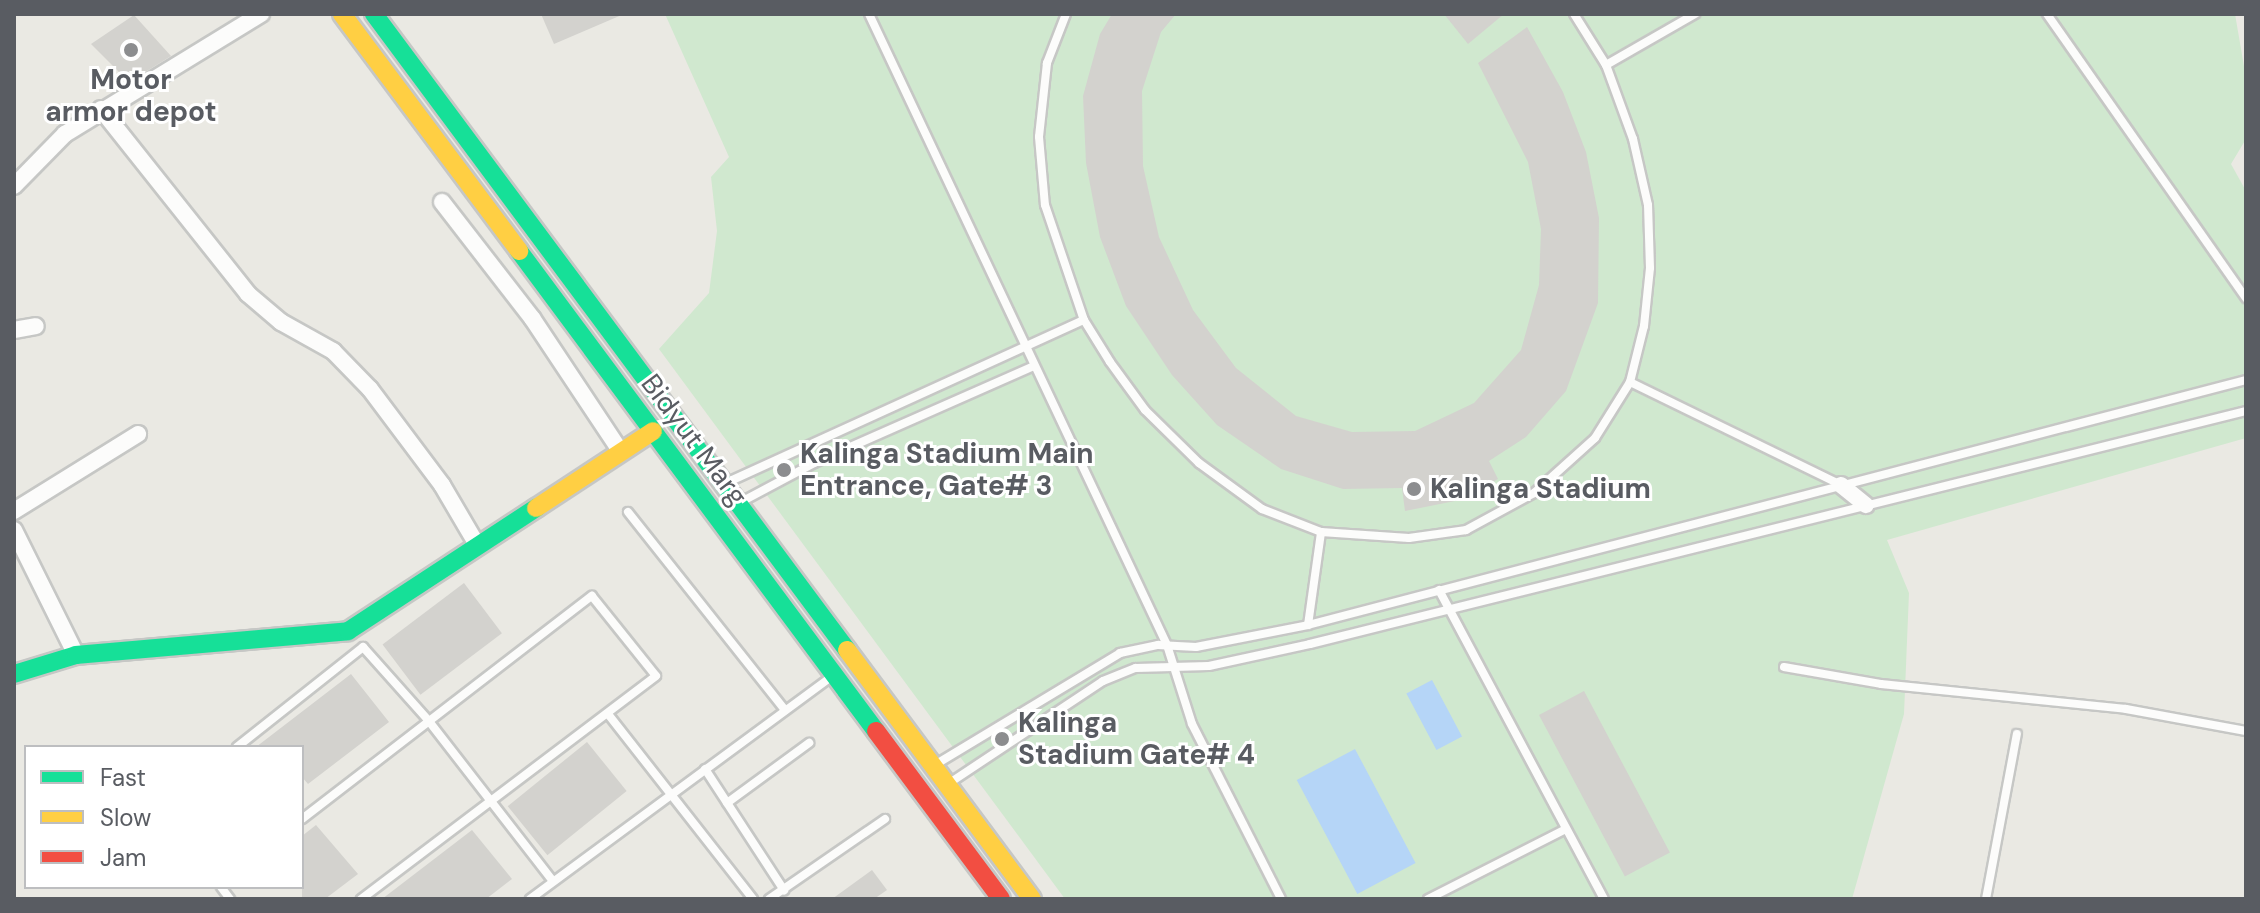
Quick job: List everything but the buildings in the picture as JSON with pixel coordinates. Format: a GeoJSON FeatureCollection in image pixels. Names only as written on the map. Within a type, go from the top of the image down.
{"type":"FeatureCollection","features":[{"type":"Feature","properties":{"kind":"main road","name":"Bidyut Marg"},"geometry":{"type":"LineString","coordinates":[[342,14],[1001,899]]}},
{"type":"Feature","properties":{"kind":"main road","name":"Bidyut Marg"},"geometry":{"type":"LineString","coordinates":[[374,14],[1032,899]]}},
{"type":"Feature","properties":{"kind":"main road"},"geometry":{"type":"LineString","coordinates":[[14,674],[76,655],[348,631],[476,543],[653,431]]}},
{"type":"Feature","properties":{"kind":"street"},"geometry":{"type":"LineString","coordinates":[[14,186],[65,134],[101,109],[261,14]]}},
{"type":"Feature","properties":{"kind":"street"},"geometry":{"type":"LineString","coordinates":[[101,109],[248,294],[281,322],[333,351],[363,381],[442,485],[476,543]]}},
{"type":"Feature","properties":{"kind":"street"},"geometry":{"type":"LineString","coordinates":[[442,202],[532,318],[621,452]]}},
{"type":"Feature","properties":{"kind":"street"},"geometry":{"type":"LineString","coordinates":[[14,330],[36,326]]}},
{"type":"Feature","properties":{"kind":"street"},"geometry":{"type":"LineString","coordinates":[[14,511],[138,434]]}},
{"type":"Feature","properties":{"kind":"street"},"geometry":{"type":"LineString","coordinates":[[1841,485],[1866,505]]}},
{"type":"Feature","properties":{"kind":"street"},"geometry":{"type":"LineString","coordinates":[[14,530],[76,655]]}},
{"type":"Feature","properties":{"kind":"lane"},"geometry":{"type":"LineString","coordinates":[[869,14],[1167,645],[1177,668],[1192,724],[1281,899]]}},
{"type":"Feature","properties":{"kind":"lane"},"geometry":{"type":"LineString","coordinates":[[1066,14],[1047,63],[1039,137],[1045,205],[1084,320],[1145,410],[1199,463],[1262,509],[1321,532],[1409,538],[1466,530],[1534,493],[1595,438],[1630,382],[1644,326],[1650,268],[1648,205],[1633,139],[1606,65],[1574,14]]}},
{"type":"Feature","properties":{"kind":"lane"},"geometry":{"type":"LineString","coordinates":[[1606,65],[1695,14]]}},
{"type":"Feature","properties":{"kind":"lane"},"geometry":{"type":"LineString","coordinates":[[2047,14],[2246,298]]}},
{"type":"Feature","properties":{"kind":"lane"},"geometry":{"type":"LineString","coordinates":[[723,484],[1084,320]]}},
{"type":"Feature","properties":{"kind":"lane"},"geometry":{"type":"LineString","coordinates":[[738,504],[814,463],[1034,366]]}},
{"type":"Feature","properties":{"kind":"lane"},"geometry":{"type":"LineString","coordinates":[[933,766],[1120,653],[1167,645],[1196,647],[1308,625],[2246,380]]}},
{"type":"Feature","properties":{"kind":"lane"},"geometry":{"type":"LineString","coordinates":[[1630,382],[1841,485]]}},
{"type":"Feature","properties":{"kind":"lane"},"geometry":{"type":"LineString","coordinates":[[947,785],[1103,681],[1148,666],[1209,666],[1449,612],[2246,411]]}},
{"type":"Feature","properties":{"kind":"lane"},"geometry":{"type":"LineString","coordinates":[[628,512],[785,710]]}},
{"type":"Feature","properties":{"kind":"lane"},"geometry":{"type":"LineString","coordinates":[[1308,625],[1321,532]]}},
{"type":"Feature","properties":{"kind":"lane"},"geometry":{"type":"LineString","coordinates":[[1439,590],[1564,830],[1604,899]]}},
{"type":"Feature","properties":{"kind":"lane"},"geometry":{"type":"LineString","coordinates":[[304,817],[592,596],[656,676],[361,899]]}},
{"type":"Feature","properties":{"kind":"lane"},"geometry":{"type":"LineString","coordinates":[[240,745],[363,647],[428,720],[553,881]]}},
{"type":"Feature","properties":{"kind":"lane"},"geometry":{"type":"LineString","coordinates":[[1784,667],[1881,684],[2126,709],[2246,731]]}},
{"type":"Feature","properties":{"kind":"lane"},"geometry":{"type":"LineString","coordinates":[[530,899],[834,675]]}},
{"type":"Feature","properties":{"kind":"lane"},"geometry":{"type":"LineString","coordinates":[[608,714],[753,899]]}},
{"type":"Feature","properties":{"kind":"lane"},"geometry":{"type":"LineString","coordinates":[[1986,899],[2017,734]]}},
{"type":"Feature","properties":{"kind":"lane"},"geometry":{"type":"LineString","coordinates":[[727,803],[809,743]]}},
{"type":"Feature","properties":{"kind":"lane"},"geometry":{"type":"LineString","coordinates":[[705,769],[784,890]]}},
{"type":"Feature","properties":{"kind":"lane"},"geometry":{"type":"LineString","coordinates":[[769,899],[885,819]]}},
{"type":"Feature","properties":{"kind":"lane"},"geometry":{"type":"LineString","coordinates":[[1428,899],[1564,830]]}},
{"type":"Feature","properties":{"kind":"green space","name":"Kalinga Stadium"},"geometry":{"type":"Polygon","coordinates":[[[665,14],[2235,14],[2246,78],[2246,139],[2231,164],[2246,191],[2246,438],[1887,540],[1909,593],[1904,714],[1852,899],[1065,899],[659,349],[709,293],[717,231],[711,177],[729,157],[665,14]]]}},
{"type":"Feature","properties":{"kind":"water"},"geometry":{"type":"Polygon","coordinates":[[[1432,680],[1462,737],[1436,750],[1406,694],[1432,680]]]}},
{"type":"Feature","properties":{"kind":"water"},"geometry":{"type":"Polygon","coordinates":[[[1355,749],[1416,863],[1357,894],[1297,780],[1355,749]]]}},
{"type":"Feature","properties":{"kind":"traffic: fast"},"geometry":{"type":"LineString","coordinates":[[374,14],[847,650]]}},
{"type":"Feature","properties":{"kind":"traffic: fast"},"geometry":{"type":"LineString","coordinates":[[519,251],[876,731]]}},
{"type":"Feature","properties":{"kind":"traffic: fast"},"geometry":{"type":"LineString","coordinates":[[14,674],[76,655],[348,631],[536,508]]}},
{"type":"Feature","properties":{"kind":"traffic: slow"},"geometry":{"type":"LineString","coordinates":[[342,14],[519,251]]}},
{"type":"Feature","properties":{"kind":"traffic: slow"},"geometry":{"type":"LineString","coordinates":[[536,508],[653,431]]}},
{"type":"Feature","properties":{"kind":"traffic: slow"},"geometry":{"type":"LineString","coordinates":[[847,650],[1032,899]]}},
{"type":"Feature","properties":{"kind":"traffic: jam"},"geometry":{"type":"LineString","coordinates":[[876,731],[1001,899]]}},
{"type":"Feature","properties":{"kind":"place","name":"Motor armor depot"},"geometry":{"type":"Point","coordinates":[131,50]}},
{"type":"Feature","properties":{"kind":"place","name":"Kalinga Stadium Main Entrance, Gate# 3"},"geometry":{"type":"Point","coordinates":[784,470]}},
{"type":"Feature","properties":{"kind":"place","name":"Kalinga Stadium"},"geometry":{"type":"Point","coordinates":[1414,489]}},
{"type":"Feature","properties":{"kind":"place","name":"Kalinga Stadium Gate# 4"},"geometry":{"type":"Point","coordinates":[1002,739]}}]}
